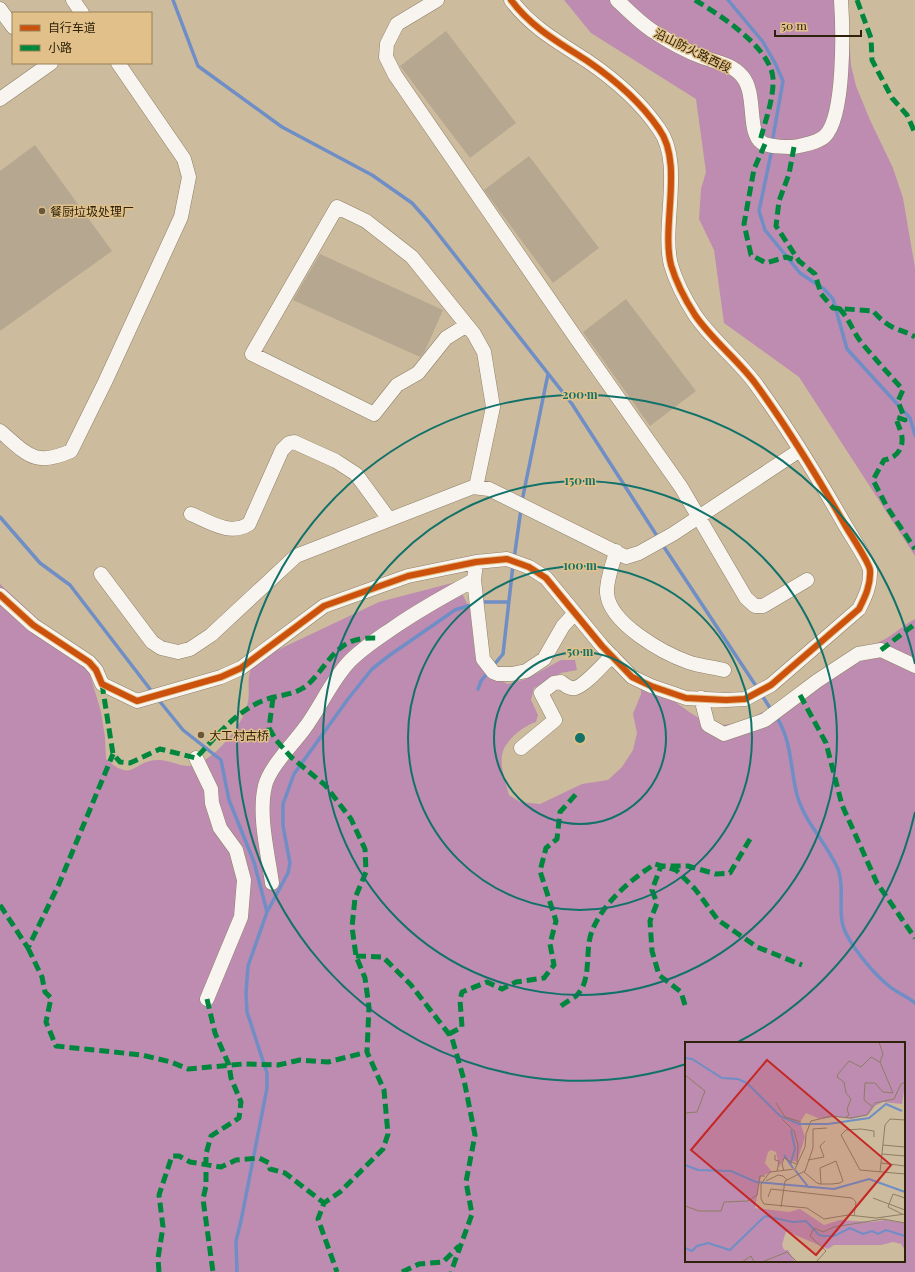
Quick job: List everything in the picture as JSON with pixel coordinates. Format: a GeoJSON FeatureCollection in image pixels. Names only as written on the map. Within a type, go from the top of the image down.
{"type":"FeatureCollection","features":[{"type":"Feature","properties":{"kind":"street"},"geometry":{"type":"LineString","coordinates":[[73,0],[81,12]]}},
{"type":"Feature","properties":{"kind":"street"},"geometry":{"type":"LineString","coordinates":[[437,0],[397,24],[387,44],[386,57],[395,75],[680,487],[746,598],[755,606],[763,606],[808,580]]}},
{"type":"Feature","properties":{"kind":"street"},"geometry":{"type":"LineString","coordinates":[[0,595],[32,625],[89,662],[96,670],[102,684],[137,701],[163,695],[221,677],[241,668],[324,606],[408,576],[476,562],[513,561],[529,566],[546,578],[612,656],[632,677],[650,686],[686,698],[726,700],[745,699],[769,686],[859,609],[868,593],[870,569],[800,450],[754,382],[696,316],[683,292],[671,264],[669,228],[671,183],[668,151],[661,131],[647,112],[624,89],[587,62],[537,29],[511,0]]}},
{"type":"Feature","properties":{"kind":"street","name":"沿山防火路西段"},"geometry":{"type":"LineString","coordinates":[[617,0],[654,32],[701,57],[729,66],[743,77],[752,98],[754,132],[760,141],[773,145],[794,147],[824,137],[831,128],[836,113],[841,80],[841,0]]}},
{"type":"Feature","properties":{"kind":"street"},"geometry":{"type":"LineString","coordinates":[[0,9],[12,26]]}},
{"type":"Feature","properties":{"kind":"street"},"geometry":{"type":"LineString","coordinates":[[0,432],[35,458],[50,459],[71,451],[90,414],[181,217],[188,177],[184,159],[119,64]]}},
{"type":"Feature","properties":{"kind":"street"},"geometry":{"type":"LineString","coordinates":[[0,99],[44,65]]}},
{"type":"Feature","properties":{"kind":"street"},"geometry":{"type":"LineString","coordinates":[[467,325],[446,338],[418,373],[397,385],[374,414],[252,354],[337,207],[366,221],[412,257],[467,325],[474,334],[484,352],[493,407],[476,487]]}},
{"type":"Feature","properties":{"kind":"street"},"geometry":{"type":"LineString","coordinates":[[190,514],[231,530],[241,529],[249,524],[282,450],[289,443],[294,442],[336,461],[356,474],[389,519]]}},
{"type":"Feature","properties":{"kind":"street"},"geometry":{"type":"LineString","coordinates":[[101,574],[152,642],[161,648],[178,652],[190,649],[211,635],[296,556],[472,487],[489,489],[626,557],[650,548],[673,534],[800,450]]}},
{"type":"Feature","properties":{"kind":"street"},"geometry":{"type":"LineString","coordinates":[[616,551],[607,593],[610,606],[630,629],[665,651],[688,662],[724,670]]}},
{"type":"Feature","properties":{"kind":"street"},"geometry":{"type":"LineString","coordinates":[[476,562],[474,580],[483,659],[490,668],[512,674],[526,671],[534,666],[544,659],[563,626],[575,613]]}},
{"type":"Feature","properties":{"kind":"street"},"geometry":{"type":"LineString","coordinates":[[272,883],[264,822],[265,785],[283,754],[308,723],[335,679],[348,663],[369,643],[410,616],[474,580]]}},
{"type":"Feature","properties":{"kind":"street"},"geometry":{"type":"LineString","coordinates":[[701,698],[708,725],[724,734],[765,720],[784,708],[817,681],[858,654],[881,650],[915,666]]}},
{"type":"Feature","properties":{"kind":"street"},"geometry":{"type":"LineString","coordinates":[[521,748],[555,720],[541,693],[554,683],[561,682],[570,688],[576,688],[612,656]]}},
{"type":"Feature","properties":{"kind":"street"},"geometry":{"type":"LineString","coordinates":[[196,758],[210,789],[212,804],[220,828],[236,850],[244,880],[241,917],[207,999]]}},
{"type":"Feature","properties":{"kind":"shaded area"},"geometry":{"type":"Polygon","coordinates":[[[564,0],[836,0],[849,36],[851,65],[856,86],[870,120],[893,168],[903,198],[915,268],[915,556],[799,377],[724,323],[714,250],[699,219],[701,189],[706,172],[696,99],[591,33],[564,0]]]}},
{"type":"Feature","properties":{"kind":"shaded area"},"geometry":{"type":"Polygon","coordinates":[[[456,582],[470,609],[475,654],[492,677],[508,684],[526,679],[561,660],[575,660],[577,670],[561,673],[534,688],[531,700],[538,715],[536,722],[525,727],[510,739],[506,744],[502,755],[503,770],[509,795],[520,802],[540,804],[582,784],[608,780],[622,767],[633,750],[637,733],[633,714],[641,694],[641,674],[678,704],[708,723],[716,725],[733,723],[752,717],[770,708],[841,658],[856,649],[882,641],[915,619],[915,1272],[0,1272],[0,584],[39,620],[84,654],[101,712],[105,737],[106,759],[122,770],[133,769],[150,761],[162,760],[188,766],[197,764],[207,759],[226,742],[241,721],[246,711],[248,702],[249,679],[252,666],[267,655],[379,602],[456,582]]]}},
{"type":"Feature","properties":{"kind":"building"},"geometry":{"type":"Polygon","coordinates":[[[446,31],[516,123],[470,158],[400,66],[446,31]]]}},
{"type":"Feature","properties":{"kind":"building","name":"餐厨垃圾处理厂"},"geometry":{"type":"Polygon","coordinates":[[[35,145],[112,251],[0,331],[0,171],[35,145]]]}},
{"type":"Feature","properties":{"kind":"building"},"geometry":{"type":"Polygon","coordinates":[[[529,156],[599,248],[553,283],[484,190],[529,156]]]}},
{"type":"Feature","properties":{"kind":"building"},"geometry":{"type":"Polygon","coordinates":[[[320,254],[443,310],[425,351],[420,357],[293,300],[320,254]]]}},
{"type":"Feature","properties":{"kind":"building"},"geometry":{"type":"Polygon","coordinates":[[[626,299],[696,391],[650,426],[583,332],[626,299]]]}},
{"type":"Feature","properties":{"kind":"waterway"},"geometry":{"type":"LineString","coordinates":[[173,0],[198,66],[282,127],[372,175],[412,203],[428,221],[572,404],[659,539]]}},
{"type":"Feature","properties":{"kind":"waterway"},"geometry":{"type":"LineString","coordinates":[[728,0],[763,42],[783,81],[772,143]]}},
{"type":"Feature","properties":{"kind":"waterway"},"geometry":{"type":"LineString","coordinates":[[772,149],[759,211],[765,230],[800,273],[824,289],[833,299],[847,349],[910,418],[915,435]]}},
{"type":"Feature","properties":{"kind":"waterway"},"geometry":{"type":"LineString","coordinates":[[522,501],[548,374]]}},
{"type":"Feature","properties":{"kind":"waterway"},"geometry":{"type":"LineString","coordinates":[[514,559],[521,509]]}},
{"type":"Feature","properties":{"kind":"waterway"},"geometry":{"type":"LineString","coordinates":[[0,517],[40,563],[70,585],[153,693]]}},
{"type":"Feature","properties":{"kind":"waterway"},"geometry":{"type":"LineString","coordinates":[[662,544],[758,689]]}},
{"type":"Feature","properties":{"kind":"waterway"},"geometry":{"type":"LineString","coordinates":[[493,666],[503,654],[513,565]]}},
{"type":"Feature","properties":{"kind":"waterway"},"geometry":{"type":"LineString","coordinates":[[480,602],[509,602]]}},
{"type":"Feature","properties":{"kind":"waterway"},"geometry":{"type":"LineString","coordinates":[[267,912],[288,873],[290,863],[283,826],[283,804],[294,774],[348,699],[372,669],[455,610],[474,604]]}},
{"type":"Feature","properties":{"kind":"waterway"},"geometry":{"type":"LineString","coordinates":[[478,689],[481,681],[489,671]]}},
{"type":"Feature","properties":{"kind":"waterway"},"geometry":{"type":"LineString","coordinates":[[761,694],[772,711]]}},
{"type":"Feature","properties":{"kind":"waterway"},"geometry":{"type":"LineString","coordinates":[[157,698],[183,730],[221,760],[229,800],[254,862],[267,912],[248,966],[246,993],[247,1012],[267,1073],[267,1088],[236,1241],[237,1272]]}},
{"type":"Feature","properties":{"kind":"waterway"},"geometry":{"type":"LineString","coordinates":[[776,716],[788,745],[797,795],[805,815],[828,850],[838,869],[841,883],[841,912],[846,934],[856,950],[876,974],[892,988],[915,1003]]}},
{"type":"Feature","properties":{"kind":"marked path"},"geometry":{"type":"LineString","coordinates":[[695,0],[730,23],[742,33],[754,44],[770,66],[773,78],[772,94],[760,141]]}},
{"type":"Feature","properties":{"kind":"marked path"},"geometry":{"type":"LineString","coordinates":[[857,0],[871,38],[872,60],[892,98],[907,115],[915,133]]}},
{"type":"Feature","properties":{"kind":"marked path"},"geometry":{"type":"LineString","coordinates":[[765,144],[754,169],[744,224],[751,255],[766,263],[786,257],[799,261]]}},
{"type":"Feature","properties":{"kind":"marked path"},"geometry":{"type":"LineString","coordinates":[[794,147],[789,174],[779,201],[776,226],[799,261],[815,274],[821,294],[833,308],[873,311],[890,326],[915,337]]}},
{"type":"Feature","properties":{"kind":"marked path"},"geometry":{"type":"LineString","coordinates":[[839,308],[861,342],[903,390],[898,401],[905,420],[896,417],[902,437],[901,446],[897,454],[884,460],[873,480],[887,507],[915,549]]}},
{"type":"Feature","properties":{"kind":"marked path"},"geometry":{"type":"LineString","coordinates":[[881,650],[915,624]]}},
{"type":"Feature","properties":{"kind":"marked path"},"geometry":{"type":"LineString","coordinates":[[102,684],[113,754],[120,762],[130,763],[160,749],[196,758],[226,726],[252,706],[262,701],[293,693],[306,686],[332,656],[350,642],[366,638],[377,638]]}},
{"type":"Feature","properties":{"kind":"marked path"},"geometry":{"type":"LineString","coordinates":[[800,695],[826,743],[842,805],[877,883],[915,938]]}},
{"type":"Feature","properties":{"kind":"marked path"},"geometry":{"type":"LineString","coordinates":[[273,698],[269,728],[276,740],[291,757],[325,785],[351,819],[365,849],[366,872],[355,898],[352,927],[356,956],[365,978],[369,1007],[367,1052],[384,1090],[388,1134],[383,1149],[340,1192],[324,1203],[318,1219],[337,1272]]}},
{"type":"Feature","properties":{"kind":"marked path"},"geometry":{"type":"LineString","coordinates":[[0,905],[28,948],[59,884],[113,754]]}},
{"type":"Feature","properties":{"kind":"marked path"},"geometry":{"type":"LineString","coordinates":[[449,1034],[462,1027],[460,1000],[462,992],[487,982],[502,989],[516,982],[544,978],[554,965],[550,944],[556,921],[540,871],[546,848],[557,839],[560,812],[578,792]]}},
{"type":"Feature","properties":{"kind":"marked path"},"geometry":{"type":"LineString","coordinates":[[685,1005],[681,992],[659,975],[652,951],[650,921],[657,903],[652,890],[661,866],[688,866],[716,874],[730,873],[750,839]]}},
{"type":"Feature","properties":{"kind":"marked path"},"geometry":{"type":"LineString","coordinates":[[561,1006],[576,996],[585,982],[592,931],[603,911],[618,893],[636,877],[655,864],[676,870],[695,889],[718,920],[757,947],[802,965]]}},
{"type":"Feature","properties":{"kind":"marked path"},"geometry":{"type":"LineString","coordinates":[[28,948],[42,977],[45,992],[51,998],[46,1022],[56,1046],[142,1055],[171,1062],[188,1069],[243,1064],[278,1065],[300,1060],[328,1062],[367,1052]]}},
{"type":"Feature","properties":{"kind":"marked path"},"geometry":{"type":"LineString","coordinates":[[356,956],[383,957],[411,985],[452,1038],[464,1080],[475,1135],[466,1182],[472,1214],[451,1272]]}},
{"type":"Feature","properties":{"kind":"marked path"},"geometry":{"type":"LineString","coordinates":[[207,999],[215,1033],[229,1065],[231,1078],[241,1102],[239,1118],[211,1136],[206,1154],[206,1186],[203,1199],[213,1272]]}},
{"type":"Feature","properties":{"kind":"marked path"},"geometry":{"type":"LineString","coordinates":[[159,1272],[158,1258],[163,1227],[159,1195],[172,1156],[179,1156],[190,1162],[221,1167],[236,1160],[259,1158],[269,1163],[270,1169],[285,1173],[324,1203]]}},
{"type":"Feature","properties":{"kind":"marked path"},"geometry":{"type":"LineString","coordinates":[[402,1272],[419,1264],[443,1262],[459,1246]]}},
{"type":"Feature","properties":{"kind":"cycle path"},"geometry":{"type":"LineString","coordinates":[[0,595],[33,625],[89,662],[96,670],[102,684],[137,701],[221,677],[241,668],[324,606],[408,576],[476,562],[507,559],[529,567],[546,578],[602,646],[632,677],[651,686],[686,698],[726,700],[745,699],[771,685],[859,609],[870,581],[869,566],[863,555],[813,470],[779,417],[748,374],[695,315],[688,304],[676,278],[671,265],[668,232],[671,195],[670,159],[666,143],[659,129],[644,109],[616,83],[596,67],[536,26],[511,0]]}},
{"type":"Feature","properties":{"kind":"place","name":"餐厨垃圾处理厂"},"geometry":{"type":"Point","coordinates":[42,211]}},
{"type":"Feature","properties":{"kind":"place","name":"大工村古桥"},"geometry":{"type":"Point","coordinates":[201,735]}}]}
